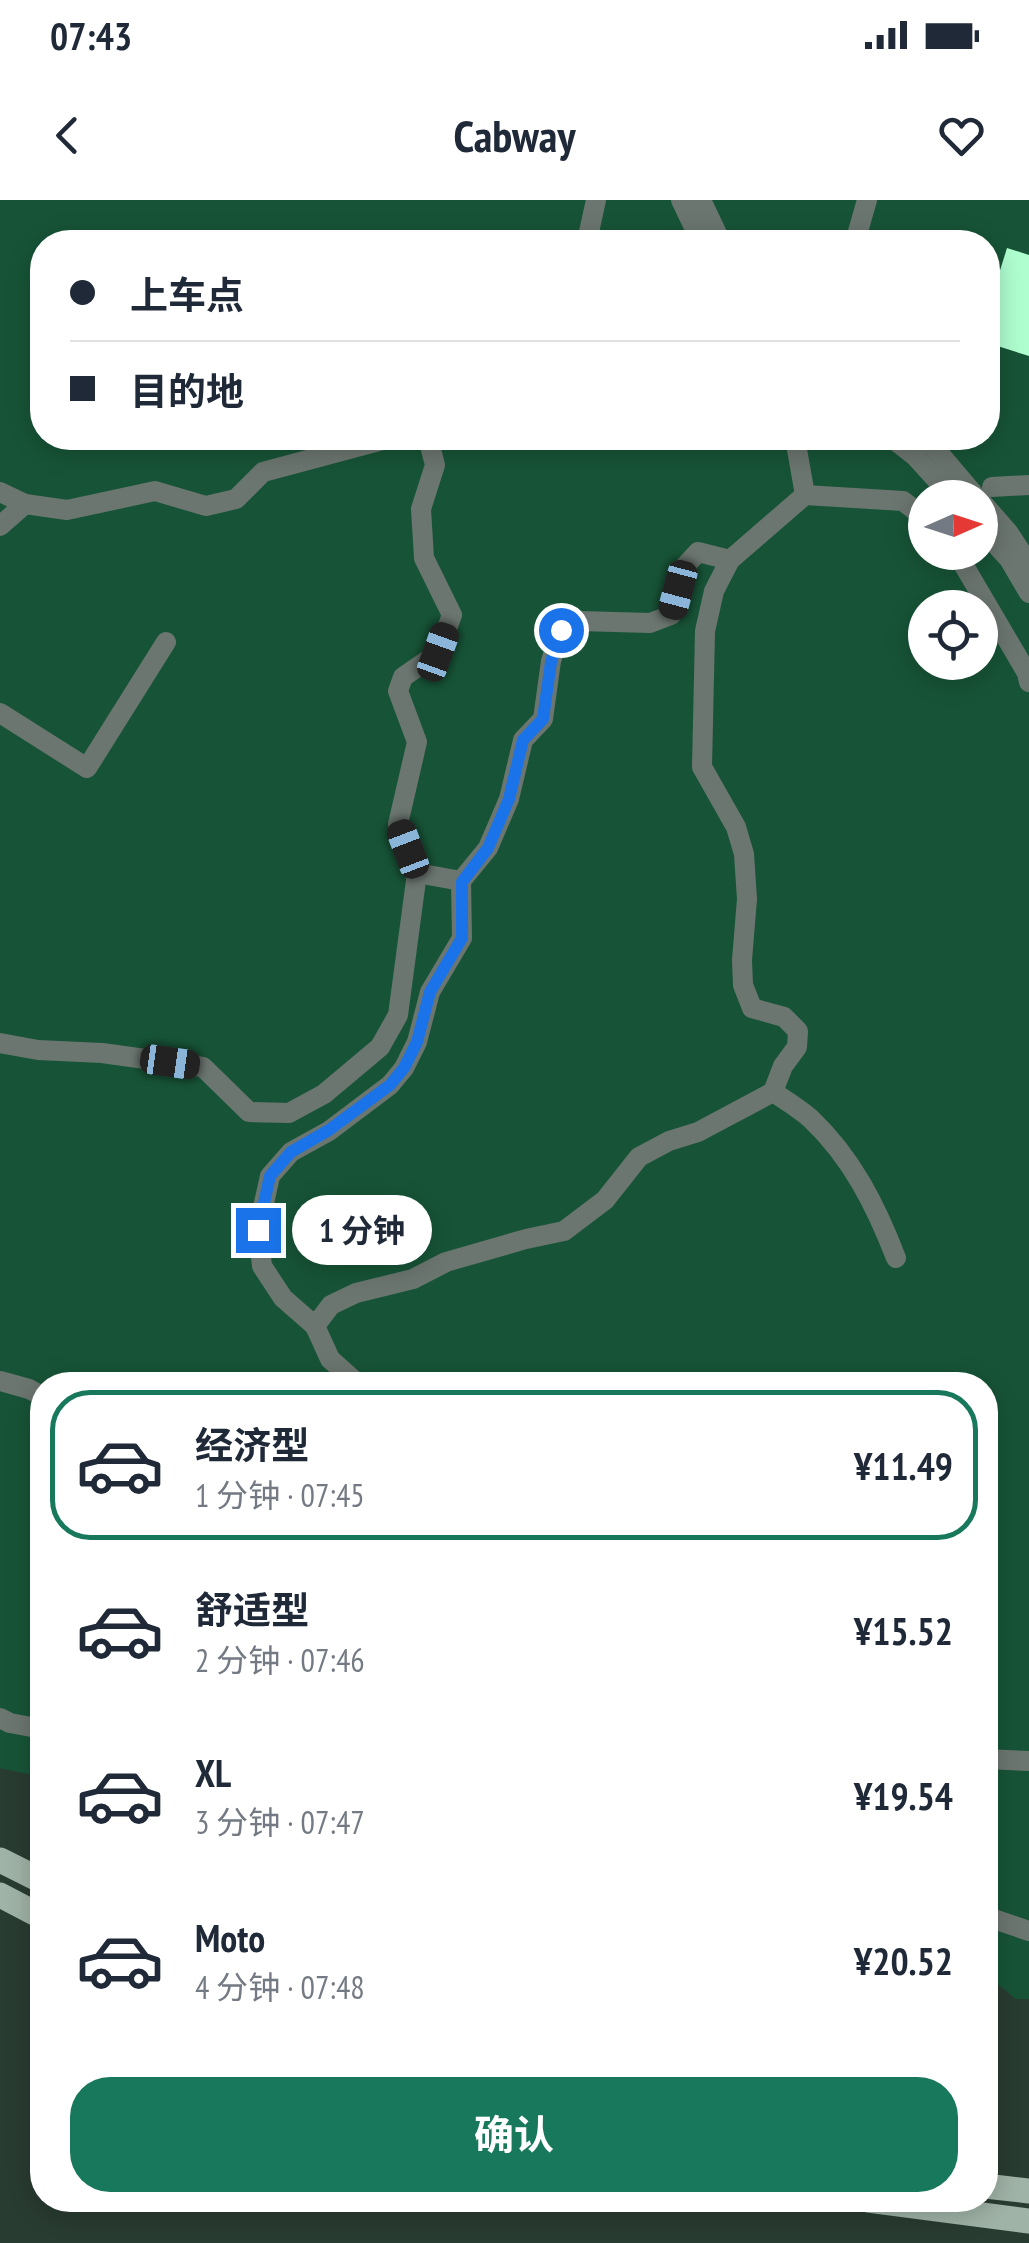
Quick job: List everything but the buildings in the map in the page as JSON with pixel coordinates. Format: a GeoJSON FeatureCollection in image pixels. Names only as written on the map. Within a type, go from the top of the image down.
{"type":"FeatureCollection","features":[{"type":"Feature","properties":{"kind":"main road"},"geometry":{"type":"LineString","coordinates":[[0,1860],[30,1875]]}},
{"type":"Feature","properties":{"kind":"main road"},"geometry":{"type":"LineString","coordinates":[[0,1896],[30,1911]]}},
{"type":"Feature","properties":{"kind":"main road"},"geometry":{"type":"LineString","coordinates":[[998,2187],[1029,2190]]}},
{"type":"Feature","properties":{"kind":"main road"},"geometry":{"type":"LineString","coordinates":[[960,2212],[1029,2221]]}},
{"type":"Feature","properties":{"kind":"street"},"geometry":{"type":"LineString","coordinates":[[589,230],[596,200]]}},
{"type":"Feature","properties":{"kind":"street"},"geometry":{"type":"LineString","coordinates":[[681,200],[695,230]]}},
{"type":"Feature","properties":{"kind":"street"},"geometry":{"type":"LineString","coordinates":[[701,200],[715,230]]}},
{"type":"Feature","properties":{"kind":"street"},"geometry":{"type":"LineString","coordinates":[[858,230],[867,200]]}},
{"type":"Feature","properties":{"kind":"street"},"geometry":{"type":"LineString","coordinates":[[0,492],[25,504],[67,510],[155,491],[206,506],[236,500],[263,472],[345,450]]}},
{"type":"Feature","properties":{"kind":"street"},"geometry":{"type":"LineString","coordinates":[[0,1043],[203,1067],[250,1112],[288,1113],[324,1094],[380,1046],[398,1015],[417,874],[398,824],[418,742],[398,691],[403,677],[438,652],[452,615],[424,558],[421,509],[435,464],[431,450]]}},
{"type":"Feature","properties":{"kind":"street"},"geometry":{"type":"LineString","coordinates":[[798,450],[804,495]]}},
{"type":"Feature","properties":{"kind":"street"},"geometry":{"type":"LineString","coordinates":[[907,450],[937,480]]}},
{"type":"Feature","properties":{"kind":"street"},"geometry":{"type":"LineString","coordinates":[[936,450],[967,480]]}},
{"type":"Feature","properties":{"kind":"street"},"geometry":{"type":"LineString","coordinates":[[998,492],[1029,486]]}},
{"type":"Feature","properties":{"kind":"street"},"geometry":{"type":"LineString","coordinates":[[315,1326],[331,1305],[356,1293],[414,1278],[446,1262],[564,1232],[604,1200],[638,1158],[773,1092],[783,1066],[797,1047],[798,1031],[784,1017],[752,1008],[743,985],[747,899],[744,854],[736,827],[702,767],[705,631],[714,591],[730,560],[804,495],[908,499]]}},
{"type":"Feature","properties":{"kind":"street"},"geometry":{"type":"LineString","coordinates":[[904,501],[908,504]]}},
{"type":"Feature","properties":{"kind":"street"},"geometry":{"type":"LineString","coordinates":[[0,526],[25,504]]}},
{"type":"Feature","properties":{"kind":"street"},"geometry":{"type":"LineString","coordinates":[[998,517],[1029,564]]}},
{"type":"Feature","properties":{"kind":"street"},"geometry":{"type":"LineString","coordinates":[[998,546],[1029,593]]}},
{"type":"Feature","properties":{"kind":"street"},"geometry":{"type":"LineString","coordinates":[[344,1372],[330,1359],[315,1326],[283,1298],[262,1266],[258,1230],[270,1176],[291,1152],[329,1130],[390,1085],[404,1068],[417,1042],[430,992],[462,938],[462,882],[488,848],[509,799],[523,740],[543,719],[551,662],[561,630],[579,621],[650,623],[672,615],[686,565],[698,552],[730,560]]}},
{"type":"Feature","properties":{"kind":"street"},"geometry":{"type":"LineString","coordinates":[[967,570],[1029,682]]}},
{"type":"Feature","properties":{"kind":"street"},"geometry":{"type":"LineString","coordinates":[[0,713],[87,768],[166,642]]}},
{"type":"Feature","properties":{"kind":"street"},"geometry":{"type":"LineString","coordinates":[[417,874],[462,882]]}},
{"type":"Feature","properties":{"kind":"street"},"geometry":{"type":"LineString","coordinates":[[773,1092],[809,1118],[847,1160],[879,1213],[896,1258]]}},
{"type":"Feature","properties":{"kind":"street"},"geometry":{"type":"LineString","coordinates":[[0,1381],[30,1390]]}},
{"type":"Feature","properties":{"kind":"street"},"geometry":{"type":"LineString","coordinates":[[0,1718],[30,1727]]}},
{"type":"Feature","properties":{"kind":"street"},"geometry":{"type":"LineString","coordinates":[[998,1759],[1029,1760]]}},
{"type":"Feature","properties":{"kind":"street"},"geometry":{"type":"LineString","coordinates":[[998,1920],[1029,1930]]}},
{"type":"Feature","properties":{"kind":"green space"},"geometry":{"type":"Polygon","coordinates":[[[0,200],[1029,200],[1029,1999],[1016,1999],[998,1984],[998,1372],[30,1372],[30,1774],[0,1768],[0,200]]]}},
{"type":"Feature","properties":{"kind":"route"},"geometry":{"type":"LineString","coordinates":[[258,1230],[270,1176],[291,1152],[329,1130],[390,1085],[404,1068],[417,1042],[430,992],[462,938],[462,882],[488,848],[509,799],[523,740],[543,719],[551,662],[561,630]]}}]}
